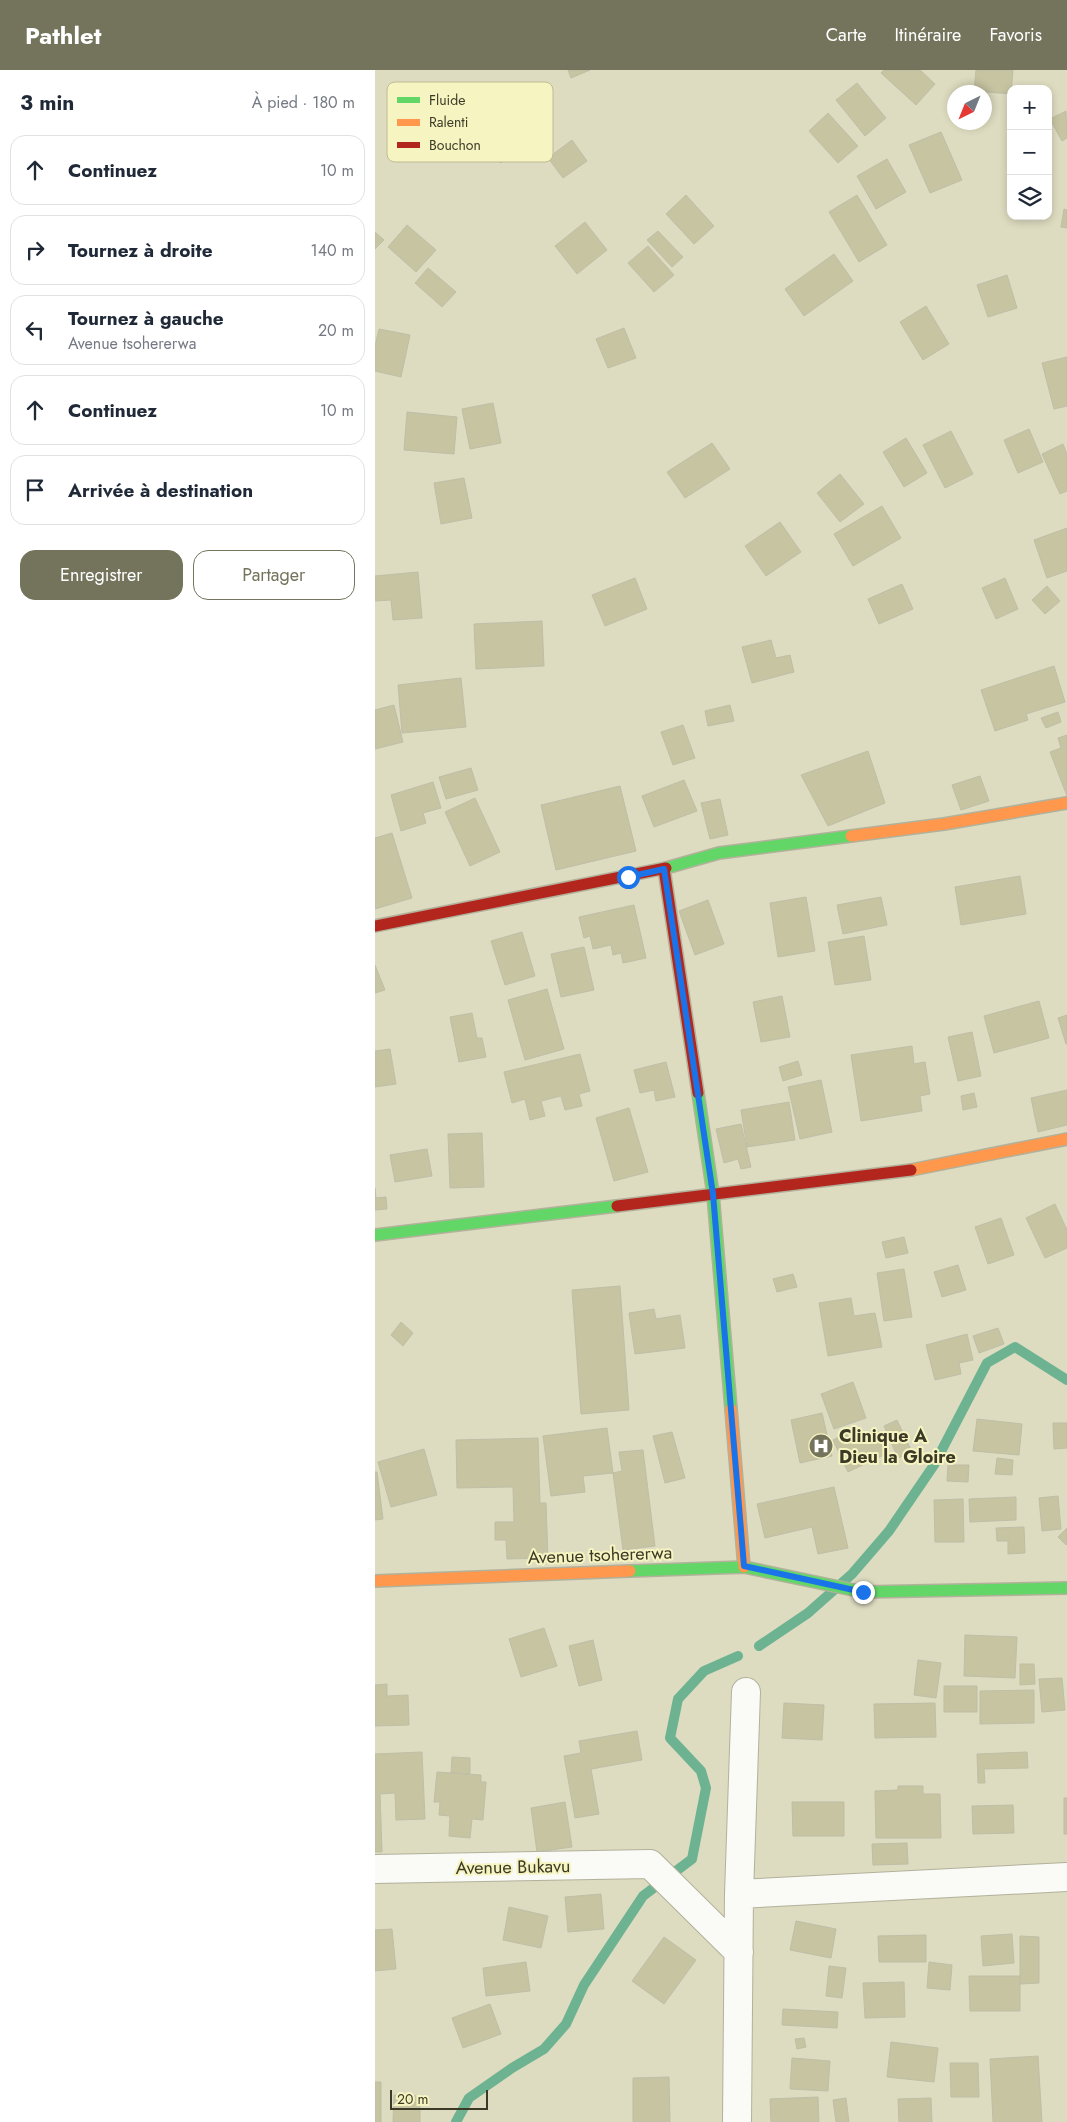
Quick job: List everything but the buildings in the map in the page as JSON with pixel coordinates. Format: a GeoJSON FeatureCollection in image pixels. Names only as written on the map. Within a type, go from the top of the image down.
{"type":"FeatureCollection","features":[{"type":"Feature","properties":{"kind":"street"},"geometry":{"type":"LineString","coordinates":[[375,926],[409,921],[664,869],[719,853],[944,824],[1067,803]]}},
{"type":"Feature","properties":{"kind":"street"},"geometry":{"type":"LineString","coordinates":[[664,869],[713,1194],[744,1566]]}},
{"type":"Feature","properties":{"kind":"street"},"geometry":{"type":"LineString","coordinates":[[375,1234],[931,1168],[1067,1139]]}},
{"type":"Feature","properties":{"kind":"street","name":"Avenue tsohererwa"},"geometry":{"type":"LineString","coordinates":[[375,1581],[744,1566],[853,1591],[977,1591],[1067,1588]]}},
{"type":"Feature","properties":{"kind":"street"},"geometry":{"type":"LineString","coordinates":[[737,2122],[739,1894],[746,1692]]}},
{"type":"Feature","properties":{"kind":"street","name":"Avenue Bukavu"},"geometry":{"type":"LineString","coordinates":[[375,1869],[650,1864],[739,1952]]}},
{"type":"Feature","properties":{"kind":"street"},"geometry":{"type":"LineString","coordinates":[[739,1894],[1067,1878]]}},
{"type":"Feature","properties":{"kind":"waterway"},"geometry":{"type":"LineString","coordinates":[[759,1646],[808,1613],[852,1574],[889,1531],[934,1465],[987,1363],[1015,1347],[1067,1380]]}},
{"type":"Feature","properties":{"kind":"waterway"},"geometry":{"type":"LineString","coordinates":[[456,2122],[469,2098],[512,2068],[544,2049],[566,2024],[584,1985],[643,1896],[692,1859],[706,1788],[701,1771],[670,1738],[678,1699],[704,1671],[738,1656]]}},
{"type":"Feature","properties":{"kind":"traffic: fast"},"geometry":{"type":"LineString","coordinates":[[666,868],[719,853],[851,836]]}},
{"type":"Feature","properties":{"kind":"traffic: fast"},"geometry":{"type":"LineString","coordinates":[[698,1093],[713,1194],[731,1409]]}},
{"type":"Feature","properties":{"kind":"traffic: fast"},"geometry":{"type":"LineString","coordinates":[[375,1235],[617,1206]]}},
{"type":"Feature","properties":{"kind":"traffic: fast"},"geometry":{"type":"LineString","coordinates":[[630,1571],[744,1567],[863,1592],[1067,1588]]}},
{"type":"Feature","properties":{"kind":"traffic: slow"},"geometry":{"type":"LineString","coordinates":[[851,836],[944,824],[1067,803]]}},
{"type":"Feature","properties":{"kind":"traffic: slow"},"geometry":{"type":"LineString","coordinates":[[911,1170],[1067,1139]]}},
{"type":"Feature","properties":{"kind":"traffic: slow"},"geometry":{"type":"LineString","coordinates":[[731,1409],[744,1567]]}},
{"type":"Feature","properties":{"kind":"traffic: slow"},"geometry":{"type":"LineString","coordinates":[[375,1581],[630,1571]]}},
{"type":"Feature","properties":{"kind":"traffic: jam"},"geometry":{"type":"LineString","coordinates":[[375,926],[666,868]]}},
{"type":"Feature","properties":{"kind":"traffic: jam"},"geometry":{"type":"LineString","coordinates":[[664,869],[698,1093]]}},
{"type":"Feature","properties":{"kind":"traffic: jam"},"geometry":{"type":"LineString","coordinates":[[617,1206],[911,1170]]}},
{"type":"Feature","properties":{"kind":"place","name":"Clinique A Dieu la Gloire"},"geometry":{"type":"Point","coordinates":[821,1446]}},
{"type":"Feature","properties":{"kind":"route"},"geometry":{"type":"LineString","coordinates":[[628,877],[664,869],[713,1194],[744,1566],[863,1592]]}}]}
